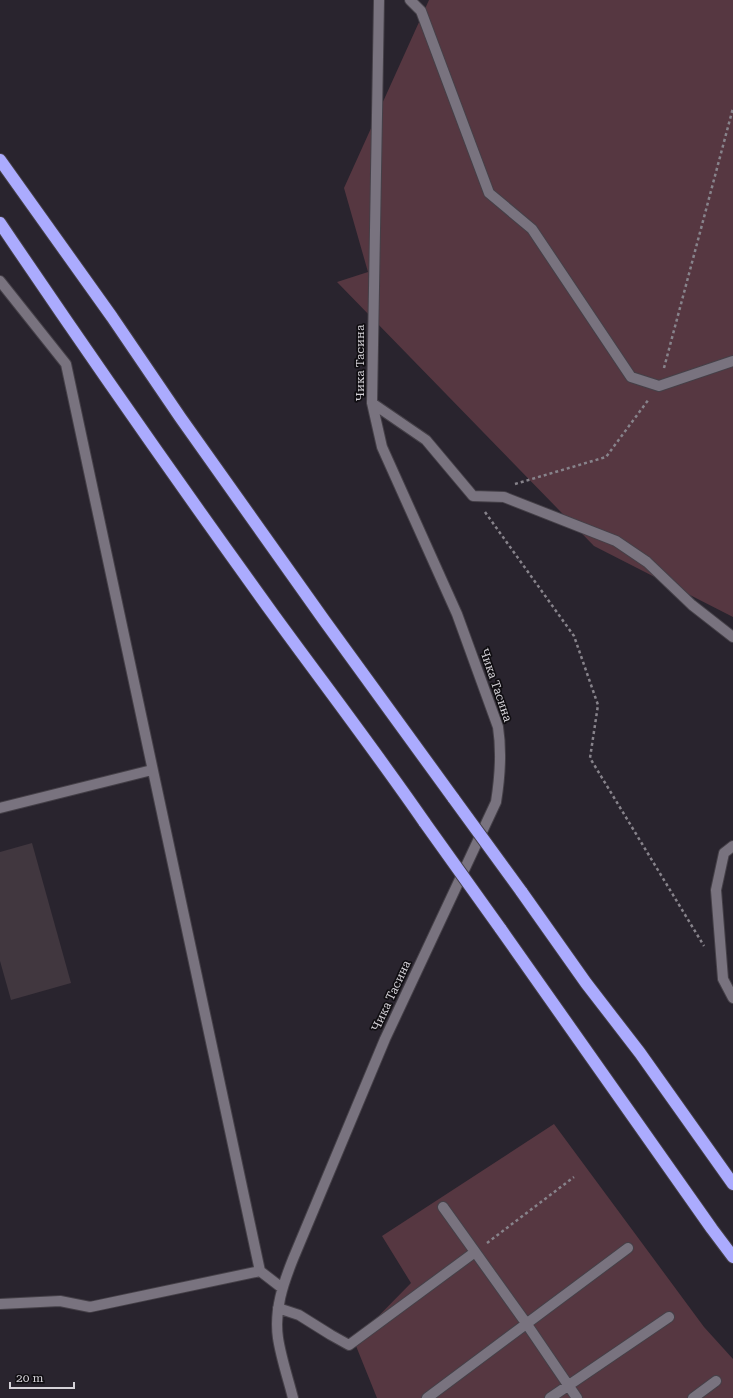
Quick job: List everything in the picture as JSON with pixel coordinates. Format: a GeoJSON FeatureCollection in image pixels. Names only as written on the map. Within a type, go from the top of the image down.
{"type":"FeatureCollection","features":[{"type":"Feature","properties":{"kind":"highway"},"geometry":{"type":"LineString","coordinates":[[0,160],[112,317],[180,417],[297,582],[586,983],[640,1053],[733,1184]]}},
{"type":"Feature","properties":{"kind":"highway"},"geometry":{"type":"LineString","coordinates":[[0,223],[52,301],[218,537],[311,666],[375,751],[733,1257]]}},
{"type":"Feature","properties":{"kind":"street","name":"Чика Тасина"},"geometry":{"type":"LineString","coordinates":[[293,1398],[278,1337],[278,1308],[282,1288],[292,1259],[385,1039],[496,802],[500,782],[501,745],[498,727],[458,614],[382,448],[372,403],[379,0]]}},
{"type":"Feature","properties":{"kind":"street"},"geometry":{"type":"LineString","coordinates":[[410,0],[421,11],[489,193],[532,229],[631,377],[659,386],[733,361]]}},
{"type":"Feature","properties":{"kind":"street"},"geometry":{"type":"LineString","coordinates":[[0,281],[66,364],[260,1271],[282,1288]]}},
{"type":"Feature","properties":{"kind":"street"},"geometry":{"type":"LineString","coordinates":[[372,403],[426,440],[473,496],[504,497],[616,541],[647,562],[692,605],[733,637]]}},
{"type":"Feature","properties":{"kind":"street"},"geometry":{"type":"LineString","coordinates":[[0,808],[152,770]]}},
{"type":"Feature","properties":{"kind":"street"},"geometry":{"type":"LineString","coordinates":[[733,846],[724,853],[716,890],[723,979],[733,998]]}},
{"type":"Feature","properties":{"kind":"street"},"geometry":{"type":"LineString","coordinates":[[443,1207],[526,1323],[577,1398]]}},
{"type":"Feature","properties":{"kind":"street"},"geometry":{"type":"LineString","coordinates":[[427,1398],[628,1248]]}},
{"type":"Feature","properties":{"kind":"street"},"geometry":{"type":"LineString","coordinates":[[278,1308],[299,1315],[330,1336],[349,1345],[475,1252]]}},
{"type":"Feature","properties":{"kind":"street"},"geometry":{"type":"LineString","coordinates":[[0,1304],[60,1301],[90,1307],[260,1271]]}},
{"type":"Feature","properties":{"kind":"street"},"geometry":{"type":"LineString","coordinates":[[550,1398],[669,1317]]}},
{"type":"Feature","properties":{"kind":"street"},"geometry":{"type":"LineString","coordinates":[[693,1398],[716,1381]]}},
{"type":"Feature","properties":{"kind":"path"},"geometry":{"type":"LineString","coordinates":[[510,485],[606,457],[659,386],[733,108]]}},
{"type":"Feature","properties":{"kind":"path"},"geometry":{"type":"LineString","coordinates":[[473,496],[574,636],[598,705],[590,758],[707,952]]}},
{"type":"Feature","properties":{"kind":"path"},"geometry":{"type":"LineString","coordinates":[[475,1252],[574,1177]]}},
{"type":"Feature","properties":{"kind":"shaded area"},"geometry":{"type":"Polygon","coordinates":[[[429,0],[733,0],[733,617],[594,546],[337,282],[368,272],[344,188],[429,0]]]}},
{"type":"Feature","properties":{"kind":"shaded area"},"geometry":{"type":"Polygon","coordinates":[[[554,1124],[704,1327],[733,1359],[733,1398],[377,1398],[354,1341],[411,1283],[382,1236],[554,1124]]]}},
{"type":"Feature","properties":{"kind":"building"},"geometry":{"type":"Polygon","coordinates":[[[32,843],[71,983],[11,1000],[0,961],[0,852],[32,843]]]}}]}
